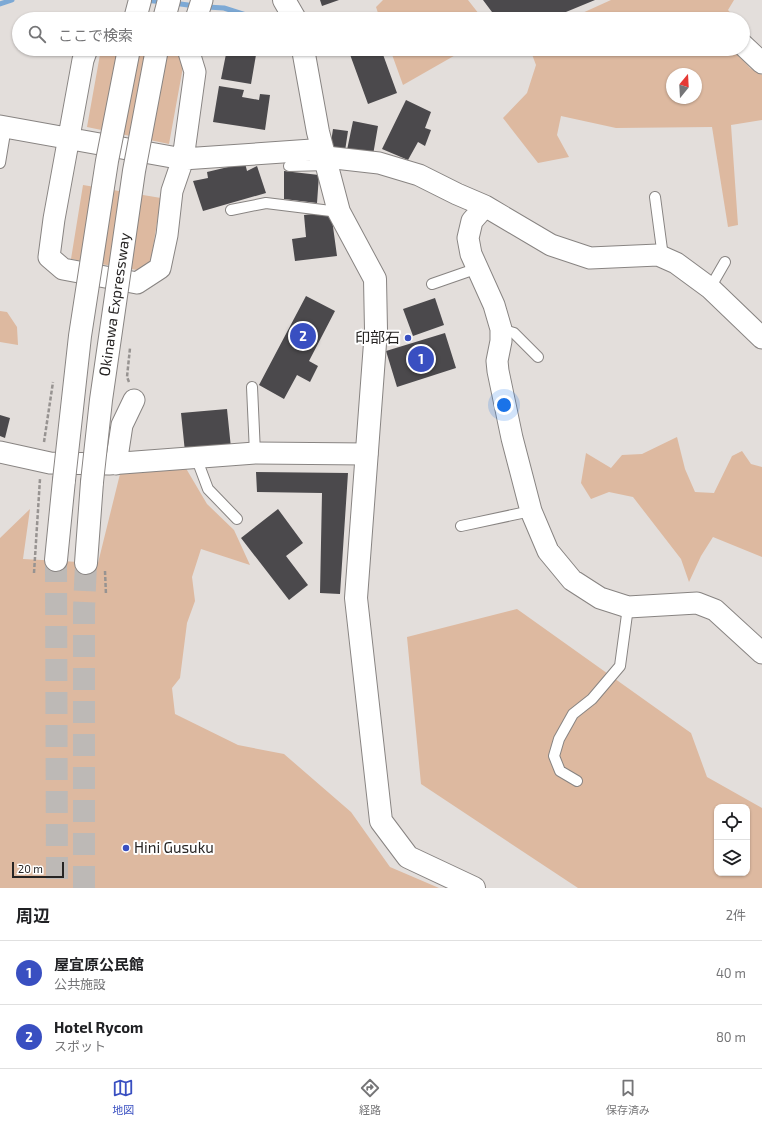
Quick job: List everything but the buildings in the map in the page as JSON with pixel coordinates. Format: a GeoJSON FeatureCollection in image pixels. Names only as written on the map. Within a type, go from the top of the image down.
{"type":"FeatureCollection","features":[{"type":"Feature","properties":{"kind":"main road"},"geometry":{"type":"LineString","coordinates":[[137,12],[140,0]]}},
{"type":"Feature","properties":{"kind":"main road"},"geometry":{"type":"LineString","coordinates":[[166,12],[169,0]]}},
{"type":"Feature","properties":{"kind":"main road"},"geometry":{"type":"LineString","coordinates":[[284,0],[291,12]]}},
{"type":"Feature","properties":{"kind":"main road","name":"Okinawa Expressway"},"geometry":{"type":"LineString","coordinates":[[56,560],[81,329],[107,161],[128,56]]}},
{"type":"Feature","properties":{"kind":"main road","name":"Okinawa Expressway"},"geometry":{"type":"LineString","coordinates":[[86,563],[92,482],[101,400],[132,187],[156,56]]}},
{"type":"Feature","properties":{"kind":"main road"},"geometry":{"type":"LineString","coordinates":[[304,56],[318,132],[327,161],[339,212],[375,279],[376,330],[356,598],[381,821],[408,857],[474,888]]}},
{"type":"Feature","properties":{"kind":"street"},"geometry":{"type":"LineString","coordinates":[[198,12],[202,0]]}},
{"type":"Feature","properties":{"kind":"street"},"geometry":{"type":"LineString","coordinates":[[750,52],[762,63]]}},
{"type":"Feature","properties":{"kind":"street"},"geometry":{"type":"LineString","coordinates":[[85,56],[68,138],[49,257],[63,269],[137,283],[160,268],[167,235],[172,191],[184,158],[195,72],[189,56]]}},
{"type":"Feature","properties":{"kind":"street"},"geometry":{"type":"LineString","coordinates":[[3,126],[184,158],[312,150],[327,161],[379,163],[419,175],[456,194],[485,206],[551,245],[590,258],[658,255],[663,257],[676,263],[710,288],[762,338]]}},
{"type":"Feature","properties":{"kind":"street"},"geometry":{"type":"LineString","coordinates":[[485,206],[472,221],[468,238],[471,254],[494,305],[501,329],[501,341],[497,361],[512,438],[531,511],[548,550],[572,580],[600,598],[628,607],[697,603],[715,610],[762,653]]}},
{"type":"Feature","properties":{"kind":"street"},"geometry":{"type":"LineString","coordinates":[[116,464],[122,425],[134,400]]}},
{"type":"Feature","properties":{"kind":"street"},"geometry":{"type":"LineString","coordinates":[[0,452],[50,463],[116,464],[255,453],[367,454]]}},
{"type":"Feature","properties":{"kind":"lane"},"geometry":{"type":"LineString","coordinates":[[0,163],[3,126]]}},
{"type":"Feature","properties":{"kind":"lane"},"geometry":{"type":"LineString","coordinates":[[289,166],[327,161]]}},
{"type":"Feature","properties":{"kind":"lane"},"geometry":{"type":"LineString","coordinates":[[655,197],[663,257]]}},
{"type":"Feature","properties":{"kind":"lane"},"geometry":{"type":"LineString","coordinates":[[231,210],[266,203],[339,212]]}},
{"type":"Feature","properties":{"kind":"lane"},"geometry":{"type":"LineString","coordinates":[[710,288],[725,262]]}},
{"type":"Feature","properties":{"kind":"lane"},"geometry":{"type":"LineString","coordinates":[[432,284],[478,268]]}},
{"type":"Feature","properties":{"kind":"lane"},"geometry":{"type":"LineString","coordinates":[[501,329],[514,333],[538,357]]}},
{"type":"Feature","properties":{"kind":"lane"},"geometry":{"type":"LineString","coordinates":[[252,387],[255,453]]}},
{"type":"Feature","properties":{"kind":"lane"},"geometry":{"type":"LineString","coordinates":[[196,458],[208,489],[236,519]]}},
{"type":"Feature","properties":{"kind":"lane"},"geometry":{"type":"LineString","coordinates":[[461,526],[531,511]]}},
{"type":"Feature","properties":{"kind":"lane"},"geometry":{"type":"LineString","coordinates":[[577,781],[560,771],[554,756],[559,739],[573,714],[592,698],[620,666],[628,607]]}},
{"type":"Feature","properties":{"kind":"path"},"geometry":{"type":"LineString","coordinates":[[130,345],[127,377],[134,400]]}},
{"type":"Feature","properties":{"kind":"path"},"geometry":{"type":"LineString","coordinates":[[34,573],[42,461]]}},
{"type":"Feature","properties":{"kind":"shaded area"},"geometry":{"type":"Polygon","coordinates":[[[383,0],[468,0],[477,12],[378,12],[376,7],[383,0]]]}},
{"type":"Feature","properties":{"kind":"shaded area"},"geometry":{"type":"Polygon","coordinates":[[[611,0],[734,0],[728,10],[730,12],[584,12],[611,0]]]}},
{"type":"Feature","properties":{"kind":"shaded area"},"geometry":{"type":"Polygon","coordinates":[[[100,56],[185,56],[169,144],[87,127],[100,56]]]}},
{"type":"Feature","properties":{"kind":"shaded area"},"geometry":{"type":"Polygon","coordinates":[[[393,56],[454,56],[403,85],[393,56]]]}},
{"type":"Feature","properties":{"kind":"shaded area"},"geometry":{"type":"Polygon","coordinates":[[[533,56],[739,56],[750,68],[762,75],[762,120],[731,125],[738,225],[728,227],[712,127],[616,128],[561,116],[557,135],[569,157],[538,163],[503,118],[527,93],[536,65],[533,56]]]}},
{"type":"Feature","properties":{"kind":"shaded area"},"geometry":{"type":"Polygon","coordinates":[[[83,185],[161,198],[149,272],[71,259],[83,185]]]}},
{"type":"Feature","properties":{"kind":"shaded area"},"geometry":{"type":"Polygon","coordinates":[[[0,311],[7,312],[17,327],[18,345],[0,342],[0,311]]]}},
{"type":"Feature","properties":{"kind":"shaded area"},"geometry":{"type":"Polygon","coordinates":[[[677,437],[685,469],[695,492],[714,493],[732,456],[742,451],[751,464],[762,467],[762,557],[713,537],[701,556],[689,582],[681,559],[633,497],[609,492],[591,499],[581,483],[586,453],[611,468],[622,455],[642,454],[677,437]]]}},
{"type":"Feature","properties":{"kind":"shaded area"},"geometry":{"type":"Polygon","coordinates":[[[184,465],[207,504],[234,530],[250,565],[201,549],[192,577],[195,601],[187,623],[180,678],[172,688],[175,714],[238,745],[284,754],[351,812],[390,867],[439,888],[0,888],[0,538],[30,509],[23,559],[98,563],[120,474],[184,465]]]}},
{"type":"Feature","properties":{"kind":"shaded area"},"geometry":{"type":"Polygon","coordinates":[[[517,609],[691,733],[707,777],[762,808],[762,888],[578,888],[421,784],[407,637],[517,609]]]}},
{"type":"Feature","properties":{"kind":"waterway"},"geometry":{"type":"LineString","coordinates":[[0,4],[12,0]]}},
{"type":"Feature","properties":{"kind":"waterway"},"geometry":{"type":"LineString","coordinates":[[145,0],[163,2]]}},
{"type":"Feature","properties":{"kind":"waterway"},"geometry":{"type":"LineString","coordinates":[[173,3],[188,5]]}},
{"type":"Feature","properties":{"kind":"waterway"},"geometry":{"type":"LineString","coordinates":[[207,7],[224,8],[237,12]]}},
{"type":"Feature","properties":{"kind":"tunnel"},"geometry":{"type":"LineString","coordinates":[[56,560],[57,888]]}},
{"type":"Feature","properties":{"kind":"tunnel"},"geometry":{"type":"LineString","coordinates":[[84,888],[84,609],[86,563]]}},
{"type":"Feature","properties":{"kind":"place","name":"Hotel Rycom"},"geometry":{"type":"Point","coordinates":[303,336]}},
{"type":"Feature","properties":{"kind":"place","name":"印部石"},"geometry":{"type":"Point","coordinates":[408,338]}},
{"type":"Feature","properties":{"kind":"place","name":"屋宜原公民館"},"geometry":{"type":"Point","coordinates":[421,359]}},
{"type":"Feature","properties":{"kind":"place","name":"Hini Gusuku"},"geometry":{"type":"Point","coordinates":[126,848]}}]}
